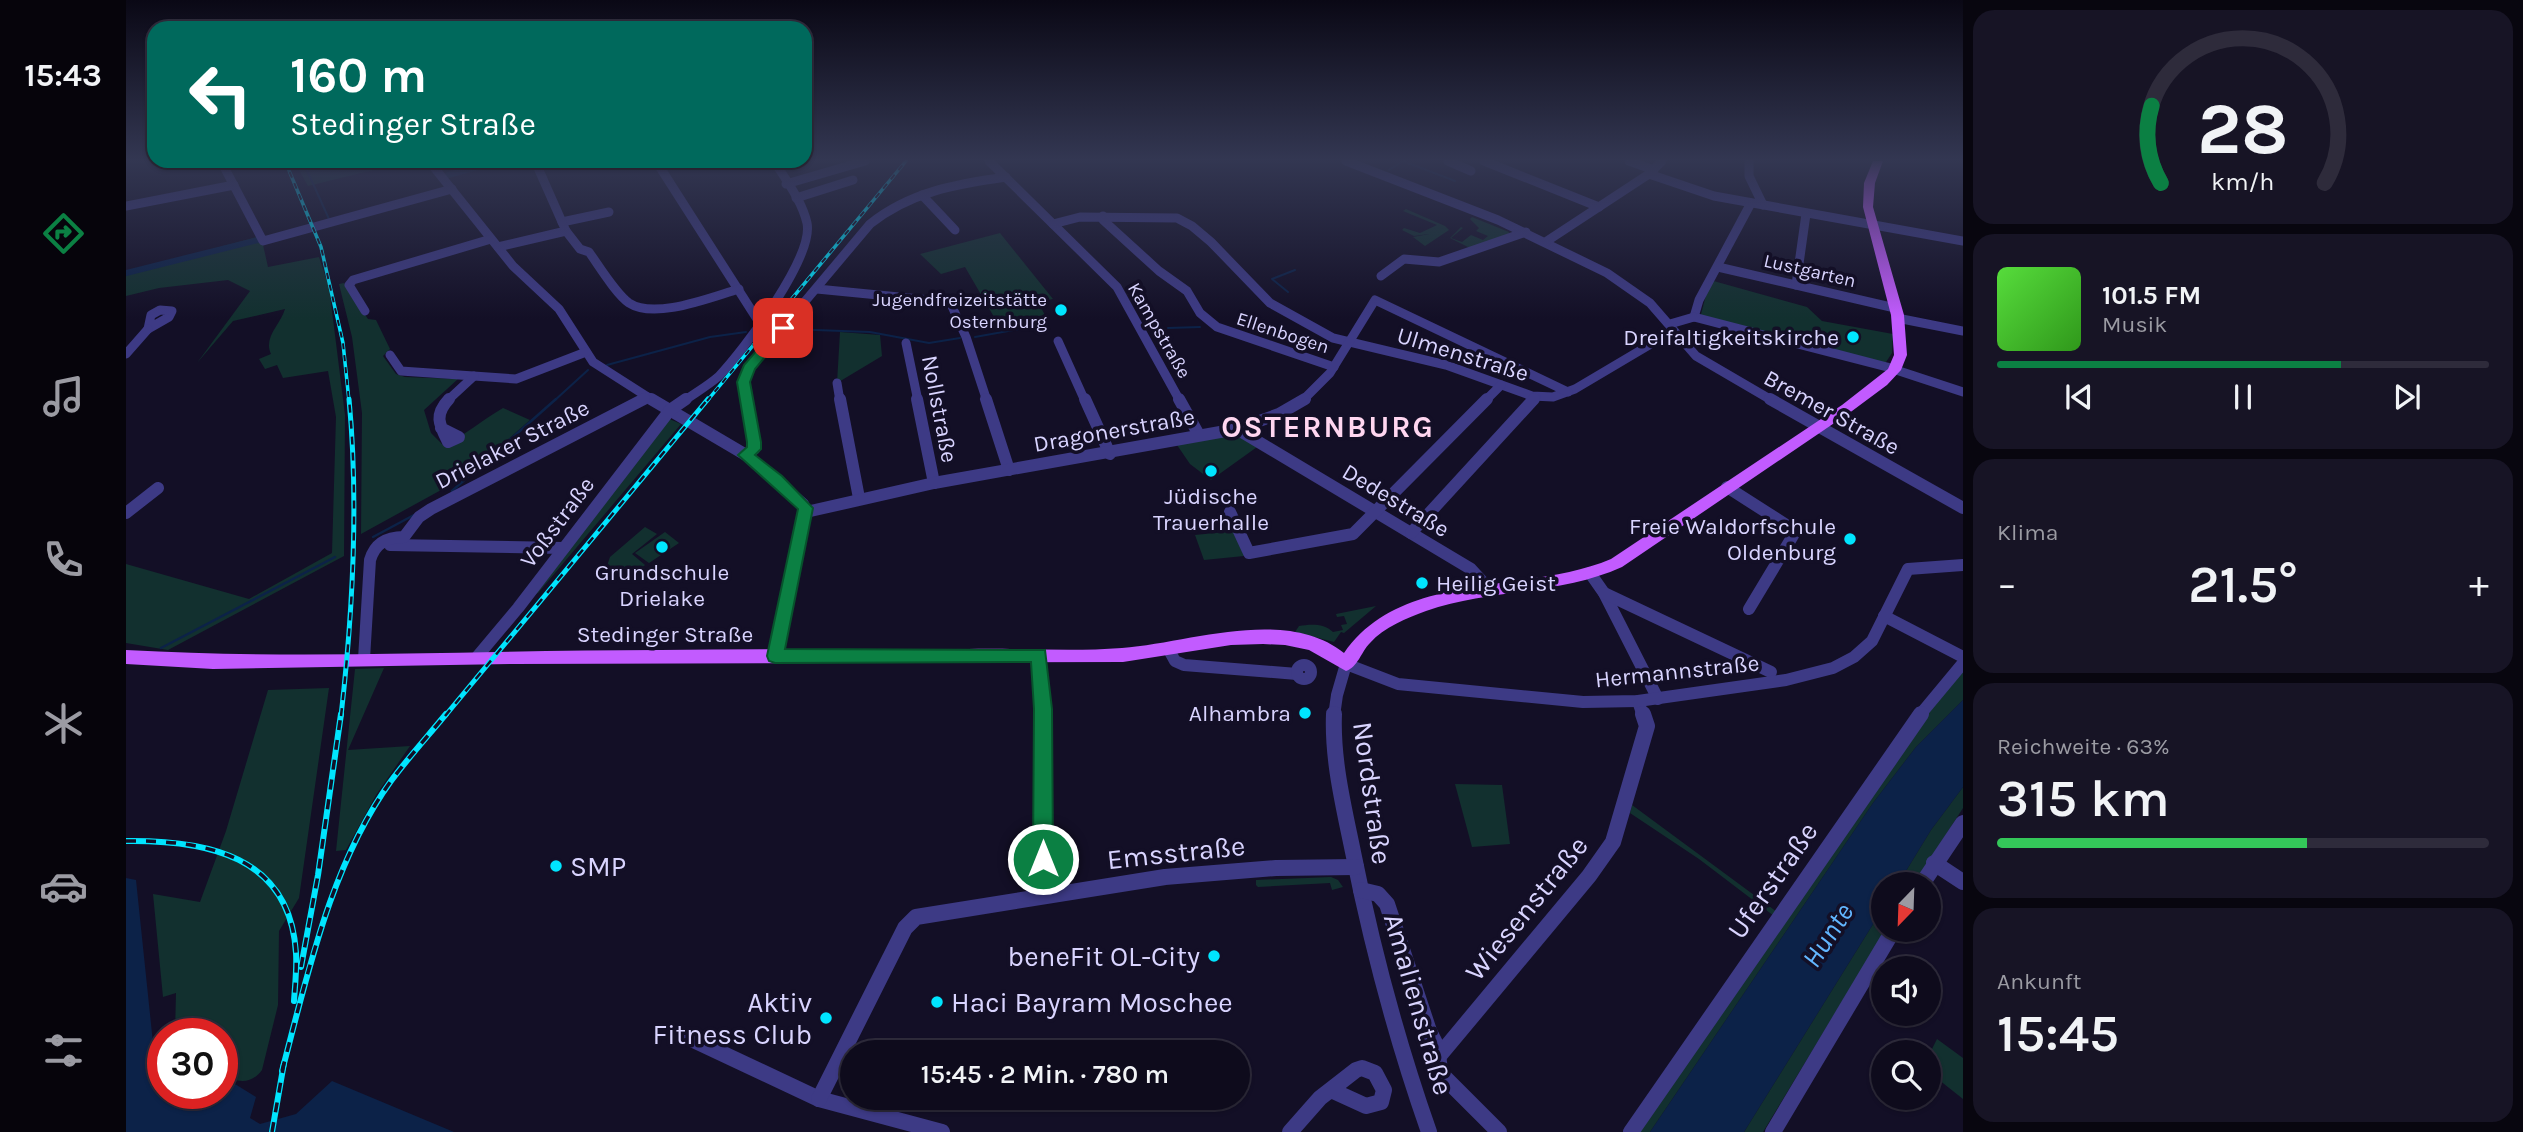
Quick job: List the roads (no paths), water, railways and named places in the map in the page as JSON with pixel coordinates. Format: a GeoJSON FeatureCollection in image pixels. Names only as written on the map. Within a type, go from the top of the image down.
{"type":"FeatureCollection","features":[{"type":"Feature","properties":{"kind":"main road"},"geometry":{"type":"LineString","coordinates":[[1346,664],[1356,644],[1394,615],[1418,607],[1590,573],[1624,559],[1875,388],[1894,370],[1902,350],[1896,313],[1870,214]]}},
{"type":"Feature","properties":{"kind":"main road","name":"Stedinger Straße"},"geometry":{"type":"LineString","coordinates":[[126,657],[213,662],[1123,655],[1169,650],[1231,638],[1263,637],[1327,661],[1346,664]]}},
{"type":"Feature","properties":{"kind":"street"},"geometry":{"type":"LineString","coordinates":[[249,214],[263,241],[362,214]]}},
{"type":"Feature","properties":{"kind":"street"},"geometry":{"type":"LineString","coordinates":[[471,214],[525,279],[559,309],[586,352],[601,369],[746,455],[803,504],[806,512],[775,656]]}},
{"type":"Feature","properties":{"kind":"street"},"geometry":{"type":"LineString","coordinates":[[558,214],[580,249],[589,252],[627,302],[636,308],[661,310],[739,289]]}},
{"type":"Feature","properties":{"kind":"street"},"geometry":{"type":"LineString","coordinates":[[498,247],[604,214]]}},
{"type":"Feature","properties":{"kind":"street"},"geometry":{"type":"LineString","coordinates":[[690,214],[757,319],[764,321],[792,274],[805,243],[807,224],[803,214]]}},
{"type":"Feature","properties":{"kind":"street"},"geometry":{"type":"LineString","coordinates":[[746,455],[754,449],[744,382],[749,368],[873,222],[888,214]]}},
{"type":"Feature","properties":{"kind":"street"},"geometry":{"type":"LineString","coordinates":[[940,214],[955,230]]}},
{"type":"Feature","properties":{"kind":"street","name":"Kampstraße"},"geometry":{"type":"LineString","coordinates":[[1043,214],[1116,287],[1199,435]]}},
{"type":"Feature","properties":{"kind":"street","name":"Bremer Straße"},"geometry":{"type":"LineString","coordinates":[[1479,214],[1546,241],[1637,293],[1660,309],[1689,351],[1706,363],[1963,508]]}},
{"type":"Feature","properties":{"kind":"street"},"geometry":{"type":"LineString","coordinates":[[1546,241],[1588,214]]}},
{"type":"Feature","properties":{"kind":"street"},"geometry":{"type":"LineString","coordinates":[[1694,317],[1709,282],[1745,214]]}},
{"type":"Feature","properties":{"kind":"street"},"geometry":{"type":"LineString","coordinates":[[1796,285],[1806,214],[1963,240]]}},
{"type":"Feature","properties":{"kind":"street","name":"Ellenbogen"},"geometry":{"type":"LineString","coordinates":[[1104,216],[1103,220],[1158,271],[1187,291],[1200,313],[1217,327],[1334,367]]}},
{"type":"Feature","properties":{"kind":"street","name":"Ulmenstraße"},"geometry":{"type":"LineString","coordinates":[[1053,224],[1080,217],[1177,218],[1192,226],[1211,242],[1270,303],[1333,338],[1446,365],[1536,397],[1553,397],[1568,392],[1656,341],[1679,339]]}},
{"type":"Feature","properties":{"kind":"street"},"geometry":{"type":"LineString","coordinates":[[1381,276],[1404,259],[1440,262],[1526,232]]}},
{"type":"Feature","properties":{"kind":"street"},"geometry":{"type":"LineString","coordinates":[[365,311],[349,282],[491,239]]}},
{"type":"Feature","properties":{"kind":"street","name":"Lustgarten"},"geometry":{"type":"LineString","coordinates":[[1718,267],[1796,285],[1963,331]]}},
{"type":"Feature","properties":{"kind":"street"},"geometry":{"type":"LineString","coordinates":[[817,289],[950,302],[965,337],[1009,470]]}},
{"type":"Feature","properties":{"kind":"street","name":"Dragonerstraße"},"geometry":{"type":"LineString","coordinates":[[806,512],[934,483],[1110,454],[1237,429],[1294,406],[1311,393],[1334,367],[1375,300],[1568,392]]}},
{"type":"Feature","properties":{"kind":"street"},"geometry":{"type":"LineString","coordinates":[[1670,324],[1694,317],[1894,370],[1963,392]]}},
{"type":"Feature","properties":{"kind":"street","name":"Voßstraße"},"geometry":{"type":"LineString","coordinates":[[475,658],[670,410],[718,377],[764,321]]}},
{"type":"Feature","properties":{"kind":"street"},"geometry":{"type":"LineString","coordinates":[[126,354],[148,329]]}},
{"type":"Feature","properties":{"kind":"street"},"geometry":{"type":"LineString","coordinates":[[1058,341],[1110,454]]}},
{"type":"Feature","properties":{"kind":"street","name":"Nollstraße"},"geometry":{"type":"LineString","coordinates":[[906,343],[934,483]]}},
{"type":"Feature","properties":{"kind":"street"},"geometry":{"type":"LineString","coordinates":[[390,355],[401,371],[516,379],[586,352]]}},
{"type":"Feature","properties":{"kind":"street"},"geometry":{"type":"LineString","coordinates":[[441,428],[437,415],[448,400],[474,376]]}},
{"type":"Feature","properties":{"kind":"street"},"geometry":{"type":"LineString","coordinates":[[837,383],[859,498]]}},
{"type":"Feature","properties":{"kind":"street"},"geometry":{"type":"LineString","coordinates":[[1230,512],[1249,553],[1353,534],[1501,386]]}},
{"type":"Feature","properties":{"kind":"street","name":"Drielaker Straße"},"geometry":{"type":"LineString","coordinates":[[402,542],[419,517],[431,509],[648,397]]}},
{"type":"Feature","properties":{"kind":"street"},"geometry":{"type":"LineString","coordinates":[[1411,533],[1536,397]]}},
{"type":"Feature","properties":{"kind":"street","name":"Dedestraße"},"geometry":{"type":"LineString","coordinates":[[1237,429],[1479,575],[1492,592]]}},
{"type":"Feature","properties":{"kind":"street"},"geometry":{"type":"LineString","coordinates":[[126,513],[158,488]]}},
{"type":"Feature","properties":{"kind":"street"},"geometry":{"type":"LineString","coordinates":[[1727,488],[1791,528],[1794,534],[1749,609]]}},
{"type":"Feature","properties":{"kind":"street"},"geometry":{"type":"LineString","coordinates":[[364,659],[370,560],[372,553],[380,545],[402,542],[564,548]]}},
{"type":"Feature","properties":{"kind":"street","name":"Hermannstraße"},"geometry":{"type":"LineString","coordinates":[[1346,664],[1398,684],[1583,702],[1658,699],[1786,680],[1833,668],[1854,657],[1872,640],[1908,569],[1963,565]]}},
{"type":"Feature","properties":{"kind":"street"},"geometry":{"type":"LineString","coordinates":[[1590,573],[1604,593],[1658,699]]}},
{"type":"Feature","properties":{"kind":"street"},"geometry":{"type":"LineString","coordinates":[[1604,593],[1771,671]]}},
{"type":"Feature","properties":{"kind":"street"},"geometry":{"type":"LineString","coordinates":[[1884,616],[1963,657]]}},
{"type":"Feature","properties":{"kind":"street"},"geometry":{"type":"LineString","coordinates":[[1169,650],[1175,661],[1184,665],[1297,674]]}},
{"type":"Feature","properties":{"kind":"street"},"geometry":{"type":"LineString","coordinates":[[1039,655],[1043,709],[1045,895]]}},
{"type":"Feature","properties":{"kind":"street","name":"Uferstraße"},"geometry":{"type":"LineString","coordinates":[[1631,1132],[1934,695],[1963,663]]}},
{"type":"Feature","properties":{"kind":"street","name":"Nordstraße"},"geometry":{"type":"LineString","coordinates":[[1346,664],[1338,692],[1335,724],[1344,802],[1360,890],[1378,894],[1387,904],[1444,1077],[1499,1132]]}},
{"type":"Feature","properties":{"kind":"street","name":"Wiesenstraße"},"geometry":{"type":"LineString","coordinates":[[1439,1056],[1589,876],[1613,842],[1647,726],[1638,701]]}},
{"type":"Feature","properties":{"kind":"street"},"geometry":{"type":"LineString","coordinates":[[1929,872],[1963,823]]}},
{"type":"Feature","properties":{"kind":"street"},"geometry":{"type":"LineString","coordinates":[[1934,863],[1963,882]]}},
{"type":"Feature","properties":{"kind":"street","name":"Emsstraße"},"geometry":{"type":"LineString","coordinates":[[819,1098],[910,922],[932,912],[1213,873],[1297,867],[1356,867]]}},
{"type":"Feature","properties":{"kind":"street","name":"Amalienstraße"},"geometry":{"type":"LineString","coordinates":[[1360,890],[1387,995],[1429,1132]]}},
{"type":"Feature","properties":{"kind":"street"},"geometry":{"type":"LineString","coordinates":[[1773,1132],[1886,942]]}},
{"type":"Feature","properties":{"kind":"street"},"geometry":{"type":"LineString","coordinates":[[685,1036],[819,1098],[942,1132]]}},
{"type":"Feature","properties":{"kind":"street"},"geometry":{"type":"LineString","coordinates":[[1290,1132],[1304,1114],[1331,1090]]}},
{"type":"Feature","properties":{"kind":"water","name":"Hunte"},"geometry":{"type":"Polygon","coordinates":[[[1963,700],[1963,787],[1931,830],[1905,872],[1871,872],[1871,927],[1744,1132],[1650,1132],[1873,803],[1916,747],[1963,700]]]}},
{"type":"Feature","properties":{"kind":"water"},"geometry":{"type":"Polygon","coordinates":[[[126,878],[136,880],[150,1018],[147,1018],[147,1109],[238,1109],[238,1086],[256,1097],[250,1118],[260,1124],[296,1114],[332,1081],[454,1132],[126,1132],[126,878]]]}},
{"type":"Feature","properties":{"kind":"waterway"},"geometry":{"type":"LineString","coordinates":[[327,214],[329,219]]}},
{"type":"Feature","properties":{"kind":"waterway"},"geometry":{"type":"LineString","coordinates":[[126,273],[258,240]]}},
{"type":"Feature","properties":{"kind":"waterway"},"geometry":{"type":"LineString","coordinates":[[1288,292],[1272,279],[1295,270]]}},
{"type":"Feature","properties":{"kind":"waterway"},"geometry":{"type":"LineString","coordinates":[[975,337],[1047,324]]}},
{"type":"Feature","properties":{"kind":"waterway"},"geometry":{"type":"LineString","coordinates":[[1168,328],[1200,327]]}},
{"type":"Feature","properties":{"kind":"waterway"},"geometry":{"type":"LineString","coordinates":[[788,329],[870,332],[929,343],[960,338]]}},
{"type":"Feature","properties":{"kind":"waterway"},"geometry":{"type":"LineString","coordinates":[[607,365],[710,337],[746,332]]}},
{"type":"Feature","properties":{"kind":"waterway"},"geometry":{"type":"LineString","coordinates":[[554,401],[588,370]]}},
{"type":"Feature","properties":{"kind":"waterway"},"geometry":{"type":"LineString","coordinates":[[452,491],[556,399]]}},
{"type":"Feature","properties":{"kind":"waterway"},"geometry":{"type":"LineString","coordinates":[[373,537],[414,515]]}},
{"type":"Feature","properties":{"kind":"waterway"},"geometry":{"type":"LineString","coordinates":[[161,648],[335,557]]}},
{"type":"Feature","properties":{"kind":"railway"},"geometry":{"type":"LineString","coordinates":[[307,214],[321,247],[343,343],[349,401]]}},
{"type":"Feature","properties":{"kind":"railway"},"geometry":{"type":"LineString","coordinates":[[707,401],[862,214]]}},
{"type":"Feature","properties":{"kind":"railway"},"geometry":{"type":"LineString","coordinates":[[341,716],[353,558],[354,478],[349,399]]}},
{"type":"Feature","properties":{"kind":"railway"},"geometry":{"type":"LineString","coordinates":[[445,716],[708,399]]}},
{"type":"Feature","properties":{"kind":"railway"},"geometry":{"type":"LineString","coordinates":[[301,967],[318,875],[341,714]]}},
{"type":"Feature","properties":{"kind":"railway"},"geometry":{"type":"LineString","coordinates":[[284,1064],[312,958],[337,883],[352,848],[391,781],[446,714]]}},
{"type":"Feature","properties":{"kind":"railway"},"geometry":{"type":"LineString","coordinates":[[126,841],[185,844],[213,850],[239,860],[261,874],[278,894],[290,920],[296,953],[294,1001]]}},
{"type":"Feature","properties":{"kind":"railway"},"geometry":{"type":"LineString","coordinates":[[272,1132],[284,1064]]}},
{"type":"Feature","properties":{"kind":"railway"},"geometry":{"type":"LineString","coordinates":[[282,1071],[284,1064]]}},
{"type":"Feature","properties":{"kind":"place","name":"Jugendfreizeitstätte Osternburg"},"geometry":{"type":"Point","coordinates":[1061,310]}},
{"type":"Feature","properties":{"kind":"place","name":"Dreifaltigkeitskirche"},"geometry":{"type":"Point","coordinates":[1853,337]}},
{"type":"Feature","properties":{"kind":"place","name":"Jüdische Trauerhalle"},"geometry":{"type":"Point","coordinates":[1211,471]}},
{"type":"Feature","properties":{"kind":"place","name":"Freie Waldorfschule Oldenburg"},"geometry":{"type":"Point","coordinates":[1850,539]}},
{"type":"Feature","properties":{"kind":"place","name":"Grundschule Drielake"},"geometry":{"type":"Point","coordinates":[662,547]}},
{"type":"Feature","properties":{"kind":"place","name":"Heilig Geist"},"geometry":{"type":"Point","coordinates":[1422,583]}},
{"type":"Feature","properties":{"kind":"place","name":"Alhambra"},"geometry":{"type":"Point","coordinates":[1305,713]}},
{"type":"Feature","properties":{"kind":"place","name":"SMP"},"geometry":{"type":"Point","coordinates":[556,866]}},
{"type":"Feature","properties":{"kind":"place","name":"beneFit OL-City"},"geometry":{"type":"Point","coordinates":[1214,956]}},
{"type":"Feature","properties":{"kind":"place","name":"Haci Bayram Moschee"},"geometry":{"type":"Point","coordinates":[937,1002]}},
{"type":"Feature","properties":{"kind":"place","name":"Aktiv Fitness Club"},"geometry":{"type":"Point","coordinates":[826,1018]}},
{"type":"Feature","properties":{"kind":"district","name":"OSTERNBURG"},"geometry":{"type":"Point","coordinates":[1328,427]}}]}
